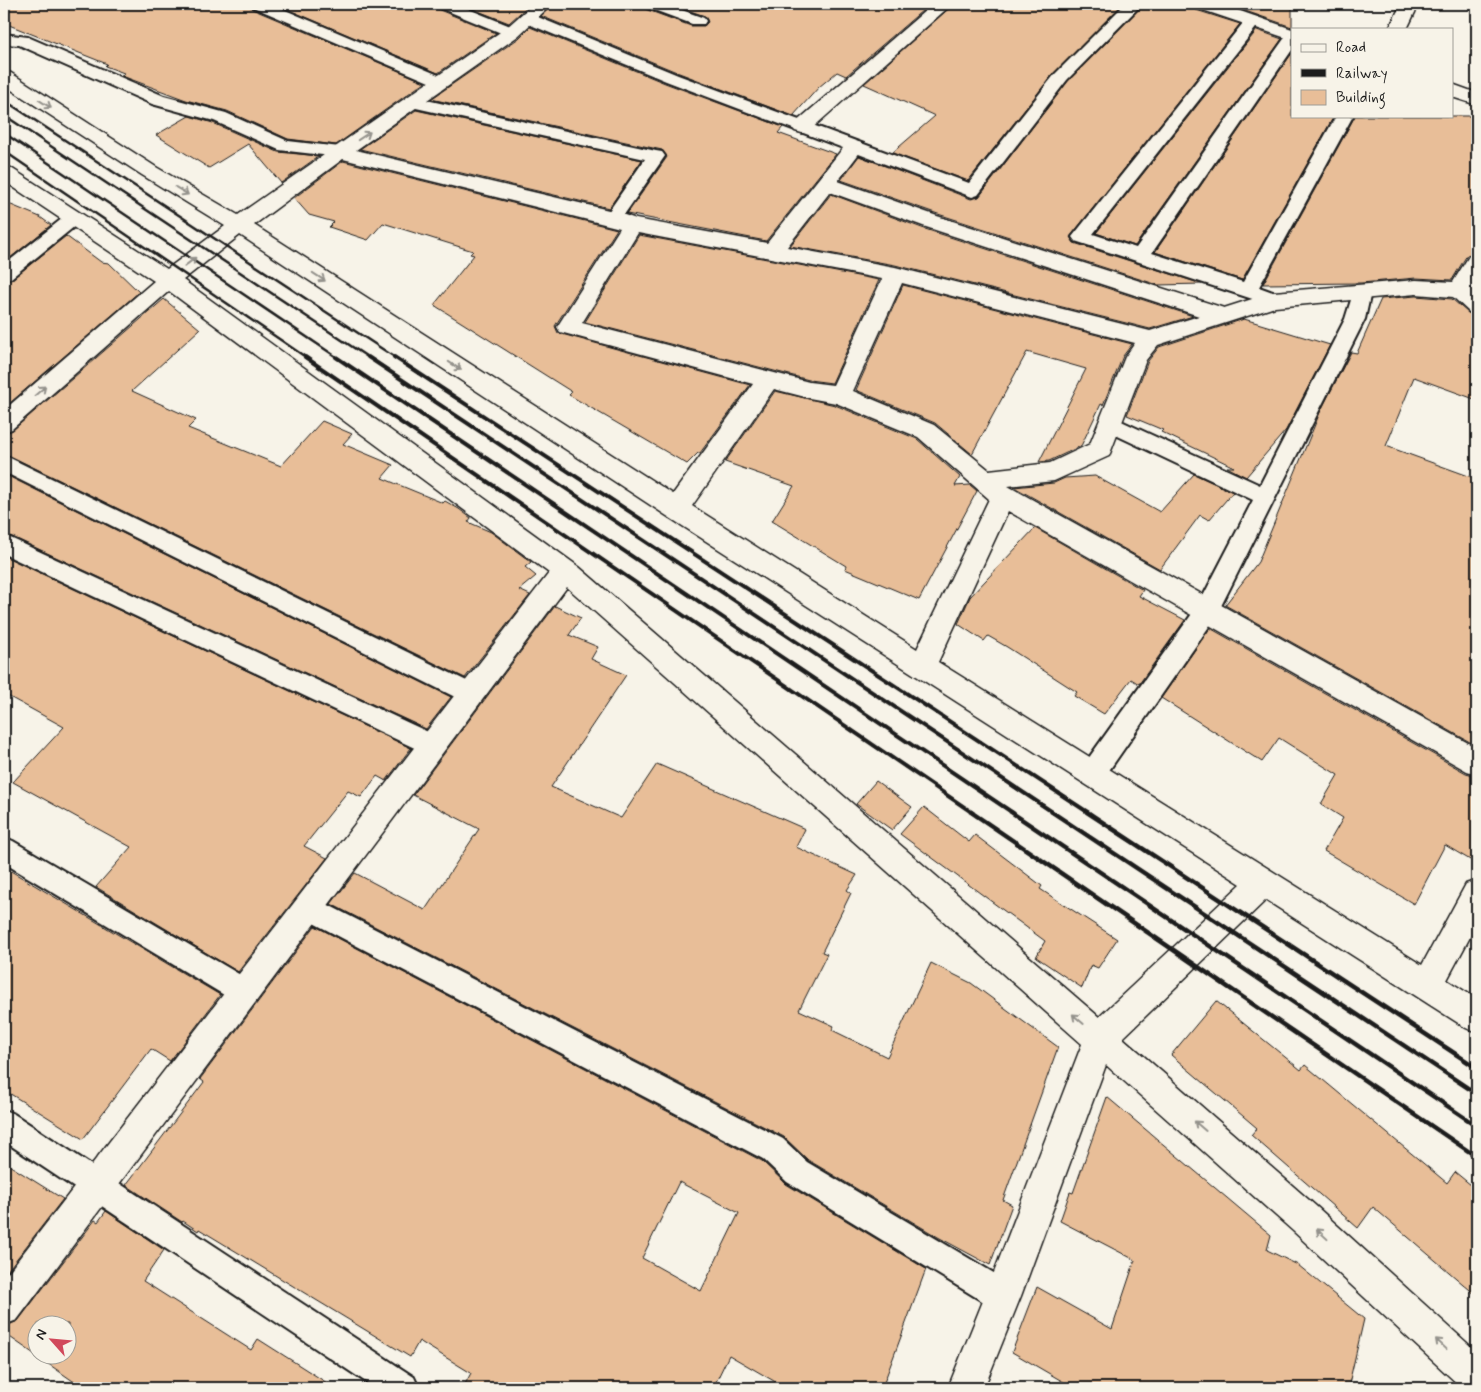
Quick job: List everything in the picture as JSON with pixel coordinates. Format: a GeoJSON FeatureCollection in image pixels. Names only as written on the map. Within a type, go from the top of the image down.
{"type":"FeatureCollection","features":[{"type":"Feature","properties":{"kind":"street"},"geometry":{"type":"LineString","coordinates":[[4,423],[168,280],[239,225],[340,152],[442,82],[519,25],[543,4]]}},
{"type":"Feature","properties":{"kind":"street"},"geometry":{"type":"LineString","coordinates":[[802,127],[943,4]]}},
{"type":"Feature","properties":{"kind":"street"},"geometry":{"type":"LineString","coordinates":[[1203,4],[1263,19],[1291,36]]}},
{"type":"Feature","properties":{"kind":"street"},"geometry":{"type":"LineString","coordinates":[[1398,28],[1410,4]]}},
{"type":"Feature","properties":{"kind":"street"},"geometry":{"type":"LineString","coordinates":[[4,77],[149,171],[239,225],[676,509],[922,666],[1477,1017]]}},
{"type":"Feature","properties":{"kind":"street"},"geometry":{"type":"LineString","coordinates":[[1454,91],[1477,99]]}},
{"type":"Feature","properties":{"kind":"street"},"geometry":{"type":"LineString","coordinates":[[772,251],[854,147]]}},
{"type":"Feature","properties":{"kind":"street"},"geometry":{"type":"LineString","coordinates":[[340,152],[623,222],[895,274],[1150,339],[1274,300],[1416,287],[1459,290],[1477,307]]}},
{"type":"Feature","properties":{"kind":"street"},"geometry":{"type":"LineString","coordinates":[[4,172],[168,280],[565,571],[1306,1219],[1477,1377]]}},
{"type":"Feature","properties":{"kind":"street"},"geometry":{"type":"LineString","coordinates":[[825,184],[930,221],[1225,316]]}},
{"type":"Feature","properties":{"kind":"street"},"geometry":{"type":"LineString","coordinates":[[623,222],[568,327],[769,380],[840,395],[926,431],[994,488],[1477,762]]}},
{"type":"Feature","properties":{"kind":"street"},"geometry":{"type":"LineString","coordinates":[[1459,290],[1477,261]]}},
{"type":"Feature","properties":{"kind":"street"},"geometry":{"type":"LineString","coordinates":[[840,395],[895,274]]}},
{"type":"Feature","properties":{"kind":"street"},"geometry":{"type":"LineString","coordinates":[[994,488],[1054,472],[1100,450],[1136,357],[1150,339]]}},
{"type":"Feature","properties":{"kind":"street"},"geometry":{"type":"LineString","coordinates":[[676,509],[769,380]]}},
{"type":"Feature","properties":{"kind":"street"},"geometry":{"type":"LineString","coordinates":[[922,666],[994,488]]}},
{"type":"Feature","properties":{"kind":"street"},"geometry":{"type":"LineString","coordinates":[[4,1307],[565,571]]}},
{"type":"Feature","properties":{"kind":"street"},"geometry":{"type":"LineString","coordinates":[[966,1388],[1003,1296],[1100,1038],[1264,882]]}},
{"type":"Feature","properties":{"kind":"street"},"geometry":{"type":"LineString","coordinates":[[1428,986],[1477,894]]}},
{"type":"Feature","properties":{"kind":"lane"},"geometry":{"type":"LineString","coordinates":[[258,4],[442,82]]}},
{"type":"Feature","properties":{"kind":"lane"},"geometry":{"type":"LineString","coordinates":[[444,4],[519,25],[672,78],[972,191],[1061,76],[1134,4]]}},
{"type":"Feature","properties":{"kind":"lane"},"geometry":{"type":"LineString","coordinates":[[651,4],[698,21]]}},
{"type":"Feature","properties":{"kind":"lane"},"geometry":{"type":"LineString","coordinates":[[1263,19],[1081,237],[1141,255],[1274,300]]}},
{"type":"Feature","properties":{"kind":"lane"},"geometry":{"type":"LineString","coordinates":[[1141,255],[1291,38]]}},
{"type":"Feature","properties":{"kind":"lane"},"geometry":{"type":"LineString","coordinates":[[4,39],[22,40],[158,100],[220,116],[285,146],[340,152]]}},
{"type":"Feature","properties":{"kind":"lane"},"geometry":{"type":"LineString","coordinates":[[413,102],[656,156],[623,222]]}},
{"type":"Feature","properties":{"kind":"lane"},"geometry":{"type":"LineString","coordinates":[[1248,290],[1344,118]]}},
{"type":"Feature","properties":{"kind":"lane"},"geometry":{"type":"LineString","coordinates":[[4,274],[74,218]]}},
{"type":"Feature","properties":{"kind":"lane"},"geometry":{"type":"LineString","coordinates":[[1092,774],[1207,610],[1355,319],[1362,292]]}},
{"type":"Feature","properties":{"kind":"lane"},"geometry":{"type":"LineString","coordinates":[[1110,424],[1265,496]]}},
{"type":"Feature","properties":{"kind":"lane"},"geometry":{"type":"LineString","coordinates":[[4,463],[471,694]]}},
{"type":"Feature","properties":{"kind":"lane"},"geometry":{"type":"LineString","coordinates":[[4,544],[432,745]]}},
{"type":"Feature","properties":{"kind":"lane"},"geometry":{"type":"LineString","coordinates":[[4,849],[244,992]]}},
{"type":"Feature","properties":{"kind":"lane"},"geometry":{"type":"LineString","coordinates":[[309,907],[773,1149],[797,1172],[1003,1296]]}},
{"type":"Feature","properties":{"kind":"lane"},"geometry":{"type":"LineString","coordinates":[[4,1124],[403,1388]]}},
{"type":"Feature","properties":{"kind":"building"},"geometry":{"type":"Polygon","coordinates":[[[4,4],[248,4],[252,9],[425,82],[336,145],[288,139],[227,111],[186,100],[122,76],[124,73],[105,66],[107,64],[4,23],[4,4]]]}},
{"type":"Feature","properties":{"kind":"building"},"geometry":{"type":"Polygon","coordinates":[[[275,4],[433,4],[437,9],[496,33],[438,73],[275,4]]]}},
{"type":"Feature","properties":{"kind":"building"},"geometry":{"type":"Polygon","coordinates":[[[460,4],[530,4],[509,23],[460,4]]]}},
{"type":"Feature","properties":{"kind":"building"},"geometry":{"type":"Polygon","coordinates":[[[554,4],[641,4],[645,9],[691,26],[704,26],[708,22],[705,16],[670,4],[930,4],[846,76],[837,72],[819,87],[793,116],[679,73],[541,16],[554,4]]]}},
{"type":"Feature","properties":{"kind":"building"},"geometry":{"type":"Polygon","coordinates":[[[954,4],[1123,4],[1054,73],[968,181],[892,153],[935,116],[864,84],[954,4]]]}},
{"type":"Feature","properties":{"kind":"building"},"geometry":{"type":"Polygon","coordinates":[[[1144,4],[1192,4],[1196,10],[1240,24],[1070,237],[1074,243],[1202,284],[1158,285],[938,214],[841,180],[859,156],[971,199],[979,197],[1068,81],[1144,4]]]}},
{"type":"Feature","properties":{"kind":"building"},"geometry":{"type":"Polygon","coordinates":[[[1225,4],[1292,4],[1292,27],[1225,4]]]}},
{"type":"Feature","properties":{"kind":"building"},"geometry":{"type":"Polygon","coordinates":[[[530,27],[665,83],[783,127],[778,133],[836,154],[766,241],[627,214],[667,157],[662,150],[431,99],[519,38],[530,27]]]}},
{"type":"Feature","properties":{"kind":"building"},"geometry":{"type":"Polygon","coordinates":[[[1257,30],[1282,39],[1135,246],[1096,233],[1257,30]]]}},
{"type":"Feature","properties":{"kind":"building"},"geometry":{"type":"Polygon","coordinates":[[[1291,54],[1291,118],[1333,118],[1242,280],[1155,252],[1291,54]]]}},
{"type":"Feature","properties":{"kind":"building"},"geometry":{"type":"Polygon","coordinates":[[[416,110],[642,160],[609,208],[360,149],[416,110]]]}},
{"type":"Feature","properties":{"kind":"building"},"geometry":{"type":"Polygon","coordinates":[[[189,116],[213,123],[278,152],[319,156],[281,183],[248,144],[209,168],[156,135],[189,116]]]}},
{"type":"Feature","properties":{"kind":"building"},"geometry":{"type":"Polygon","coordinates":[[[1454,116],[1477,116],[1477,252],[1467,255],[1452,280],[1416,278],[1361,283],[1263,284],[1354,118],[1454,118],[1454,116]]]}},
{"type":"Feature","properties":{"kind":"building"},"geometry":{"type":"Polygon","coordinates":[[[343,161],[617,229],[555,326],[558,333],[750,385],[700,453],[687,464],[569,395],[572,392],[434,305],[474,255],[470,254],[473,251],[383,223],[368,240],[329,227],[334,222],[309,215],[294,198],[343,161]]]}},
{"type":"Feature","properties":{"kind":"building"},"geometry":{"type":"Polygon","coordinates":[[[831,194],[922,228],[1193,316],[1150,329],[895,265],[790,246],[831,194]]]}},
{"type":"Feature","properties":{"kind":"building"},"geometry":{"type":"Polygon","coordinates":[[[4,202],[40,217],[51,225],[4,263],[4,202]]]}},
{"type":"Feature","properties":{"kind":"building"},"geometry":{"type":"Polygon","coordinates":[[[639,235],[879,280],[832,383],[809,380],[585,322],[639,235]]]}},
{"type":"Feature","properties":{"kind":"building"},"geometry":{"type":"Polygon","coordinates":[[[66,236],[101,262],[109,263],[139,292],[4,408],[4,282],[12,279],[66,236]]]}},
{"type":"Feature","properties":{"kind":"building"},"geometry":{"type":"Polygon","coordinates":[[[903,285],[1132,344],[1123,356],[1103,405],[1101,404],[1081,446],[1049,461],[1039,462],[1086,369],[1027,352],[972,454],[935,423],[856,390],[903,285]]]}},
{"type":"Feature","properties":{"kind":"building"},"geometry":{"type":"Polygon","coordinates":[[[1416,296],[1452,299],[1468,313],[1477,316],[1477,400],[1414,377],[1386,446],[1477,479],[1477,746],[1225,605],[1258,562],[1321,410],[1351,352],[1357,353],[1381,299],[1416,296]]]}},
{"type":"Feature","properties":{"kind":"building"},"geometry":{"type":"Polygon","coordinates":[[[164,299],[200,329],[132,391],[196,420],[188,428],[281,466],[322,421],[352,434],[343,444],[393,465],[382,478],[443,503],[445,501],[471,518],[468,522],[491,532],[531,562],[525,567],[536,576],[519,590],[530,595],[465,678],[4,453],[4,434],[13,430],[164,299]]]}},
{"type":"Feature","properties":{"kind":"building"},"geometry":{"type":"Polygon","coordinates":[[[1244,319],[1330,345],[1286,430],[1246,477],[1227,467],[1234,467],[1161,432],[1163,430],[1127,415],[1148,361],[1159,347],[1244,319]]]}},
{"type":"Feature","properties":{"kind":"building"},"geometry":{"type":"Polygon","coordinates":[[[775,391],[835,405],[917,439],[960,477],[955,486],[970,485],[977,491],[919,600],[845,569],[846,566],[772,521],[794,486],[725,462],[775,391]]]}},
{"type":"Feature","properties":{"kind":"building"},"geometry":{"type":"Polygon","coordinates":[[[4,474],[451,697],[426,729],[4,533],[4,474]]]}},
{"type":"Feature","properties":{"kind":"building"},"geometry":{"type":"Polygon","coordinates":[[[1194,474],[1233,492],[1209,520],[1200,515],[1160,569],[1014,487],[1054,483],[1065,478],[1095,476],[1160,512],[1194,474]]]}},
{"type":"Feature","properties":{"kind":"building"},"geometry":{"type":"Polygon","coordinates":[[[1035,528],[1143,590],[1139,596],[1185,620],[1139,684],[1131,679],[1104,714],[1074,696],[1077,692],[1007,647],[988,636],[984,641],[958,624],[970,597],[1035,528]]]}},
{"type":"Feature","properties":{"kind":"building"},"geometry":{"type":"Polygon","coordinates":[[[4,556],[411,748],[386,781],[377,776],[361,797],[348,791],[304,846],[327,858],[238,972],[96,887],[131,847],[13,782],[64,727],[4,694],[4,556]]]}},
{"type":"Feature","properties":{"kind":"building"},"geometry":{"type":"Polygon","coordinates":[[[555,606],[581,618],[569,635],[598,647],[591,659],[626,675],[551,787],[621,818],[657,764],[805,829],[796,847],[857,875],[847,890],[851,893],[822,952],[827,954],[799,1010],[834,1026],[832,1030],[887,1057],[931,963],[971,983],[1058,1047],[1003,1200],[1012,1205],[990,1265],[938,1237],[808,1160],[784,1137],[331,904],[355,873],[425,910],[479,829],[413,795],[555,606]]]}},
{"type":"Feature","properties":{"kind":"building"},"geometry":{"type":"Polygon","coordinates":[[[1210,628],[1466,773],[1477,776],[1477,864],[1445,845],[1414,904],[1324,851],[1343,818],[1321,804],[1338,775],[1279,738],[1262,762],[1161,698],[1210,628]]]}},
{"type":"Feature","properties":{"kind":"building"},"geometry":{"type":"Polygon","coordinates":[[[876,781],[912,807],[892,830],[856,804],[876,781]]]}},
{"type":"Feature","properties":{"kind":"building"},"geometry":{"type":"Polygon","coordinates":[[[924,807],[969,842],[975,835],[1042,886],[1040,889],[1117,939],[1098,968],[1091,965],[1082,988],[1036,957],[1045,941],[900,834],[924,807]]]}},
{"type":"Feature","properties":{"kind":"building"},"geometry":{"type":"Polygon","coordinates":[[[4,867],[220,995],[170,1061],[151,1049],[83,1139],[4,1090],[4,867]]]}},
{"type":"Feature","properties":{"kind":"building"},"geometry":{"type":"Polygon","coordinates":[[[315,926],[762,1161],[786,1184],[926,1269],[882,1388],[786,1388],[729,1355],[713,1388],[463,1388],[471,1373],[419,1341],[410,1357],[199,1229],[198,1231],[182,1222],[126,1185],[204,1082],[200,1079],[315,926]],[[679,1182],[642,1258],[701,1291],[739,1213],[679,1182]]]}},
{"type":"Feature","properties":{"kind":"building"},"geometry":{"type":"Polygon","coordinates":[[[1216,1001],[1301,1070],[1305,1065],[1447,1183],[1455,1172],[1477,1190],[1477,1296],[1373,1207],[1358,1228],[1251,1135],[1257,1128],[1171,1055],[1216,1001]]]}},
{"type":"Feature","properties":{"kind":"building"},"geometry":{"type":"Polygon","coordinates":[[[1107,1097],[1271,1235],[1267,1250],[1298,1265],[1364,1319],[1348,1388],[1074,1388],[1012,1352],[1037,1287],[1112,1329],[1135,1260],[1060,1221],[1070,1192],[1073,1193],[1107,1097]]]}},
{"type":"Feature","properties":{"kind":"building"},"geometry":{"type":"Polygon","coordinates":[[[4,1162],[63,1199],[4,1275],[4,1162]]]}},
{"type":"Feature","properties":{"kind":"building"},"geometry":{"type":"Polygon","coordinates":[[[106,1211],[164,1250],[143,1281],[251,1350],[258,1339],[335,1388],[83,1388],[49,1364],[78,1364],[78,1314],[28,1314],[28,1350],[4,1333],[4,1327],[18,1321],[95,1220],[98,1222],[106,1211]]]}},
{"type":"Feature","properties":{"kind":"railway"},"geometry":{"type":"LineString","coordinates":[[4,100],[396,358]]}},
{"type":"Feature","properties":{"kind":"railway"},"geometry":{"type":"LineString","coordinates":[[4,115],[369,358]]}},
{"type":"Feature","properties":{"kind":"railway"},"geometry":{"type":"LineString","coordinates":[[4,133],[338,358]]}},
{"type":"Feature","properties":{"kind":"railway"},"geometry":{"type":"LineString","coordinates":[[4,151],[307,358]]}},
{"type":"Feature","properties":{"kind":"railway"},"geometry":{"type":"LineString","coordinates":[[305,357],[973,813]]}},
{"type":"Feature","properties":{"kind":"railway"},"geometry":{"type":"LineString","coordinates":[[336,357],[1013,813]]}},
{"type":"Feature","properties":{"kind":"railway"},"geometry":{"type":"LineString","coordinates":[[368,357],[1054,813]]}},
{"type":"Feature","properties":{"kind":"railway"},"geometry":{"type":"LineString","coordinates":[[394,357],[1089,813]]}},
{"type":"Feature","properties":{"kind":"railway"},"geometry":{"type":"LineString","coordinates":[[971,812],[1477,1157]]}},
{"type":"Feature","properties":{"kind":"railway"},"geometry":{"type":"LineString","coordinates":[[1011,812],[1477,1126]]}},
{"type":"Feature","properties":{"kind":"railway"},"geometry":{"type":"LineString","coordinates":[[1052,812],[1477,1094]]}},
{"type":"Feature","properties":{"kind":"railway"},"geometry":{"type":"LineString","coordinates":[[1087,812],[1477,1068]]}}]}
